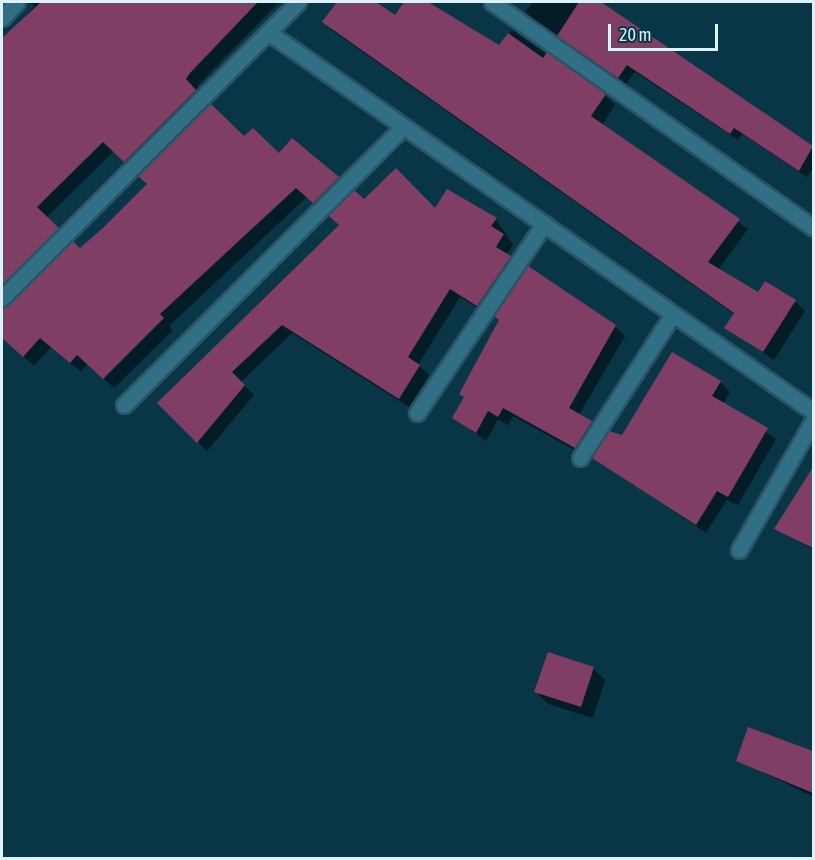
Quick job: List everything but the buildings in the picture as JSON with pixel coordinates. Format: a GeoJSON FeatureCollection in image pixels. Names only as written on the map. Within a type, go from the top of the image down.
{"type":"FeatureCollection","features":[{"type":"Feature","properties":{"kind":"street"},"geometry":{"type":"LineString","coordinates":[[2,18],[17,2]]}},
{"type":"Feature","properties":{"kind":"street"},"geometry":{"type":"LineString","coordinates":[[2,298],[298,2]]}},
{"type":"Feature","properties":{"kind":"street"},"geometry":{"type":"LineString","coordinates":[[492,2],[813,228]]}},
{"type":"Feature","properties":{"kind":"street"},"geometry":{"type":"LineString","coordinates":[[268,32],[813,412]]}},
{"type":"Feature","properties":{"kind":"street"},"geometry":{"type":"LineString","coordinates":[[124,405],[403,127]]}},
{"type":"Feature","properties":{"kind":"street"},"geometry":{"type":"LineString","coordinates":[[417,413],[544,224]]}},
{"type":"Feature","properties":{"kind":"street"},"geometry":{"type":"LineString","coordinates":[[580,458],[673,314]]}},
{"type":"Feature","properties":{"kind":"street"},"geometry":{"type":"LineString","coordinates":[[739,550],[813,419]]}}]}
